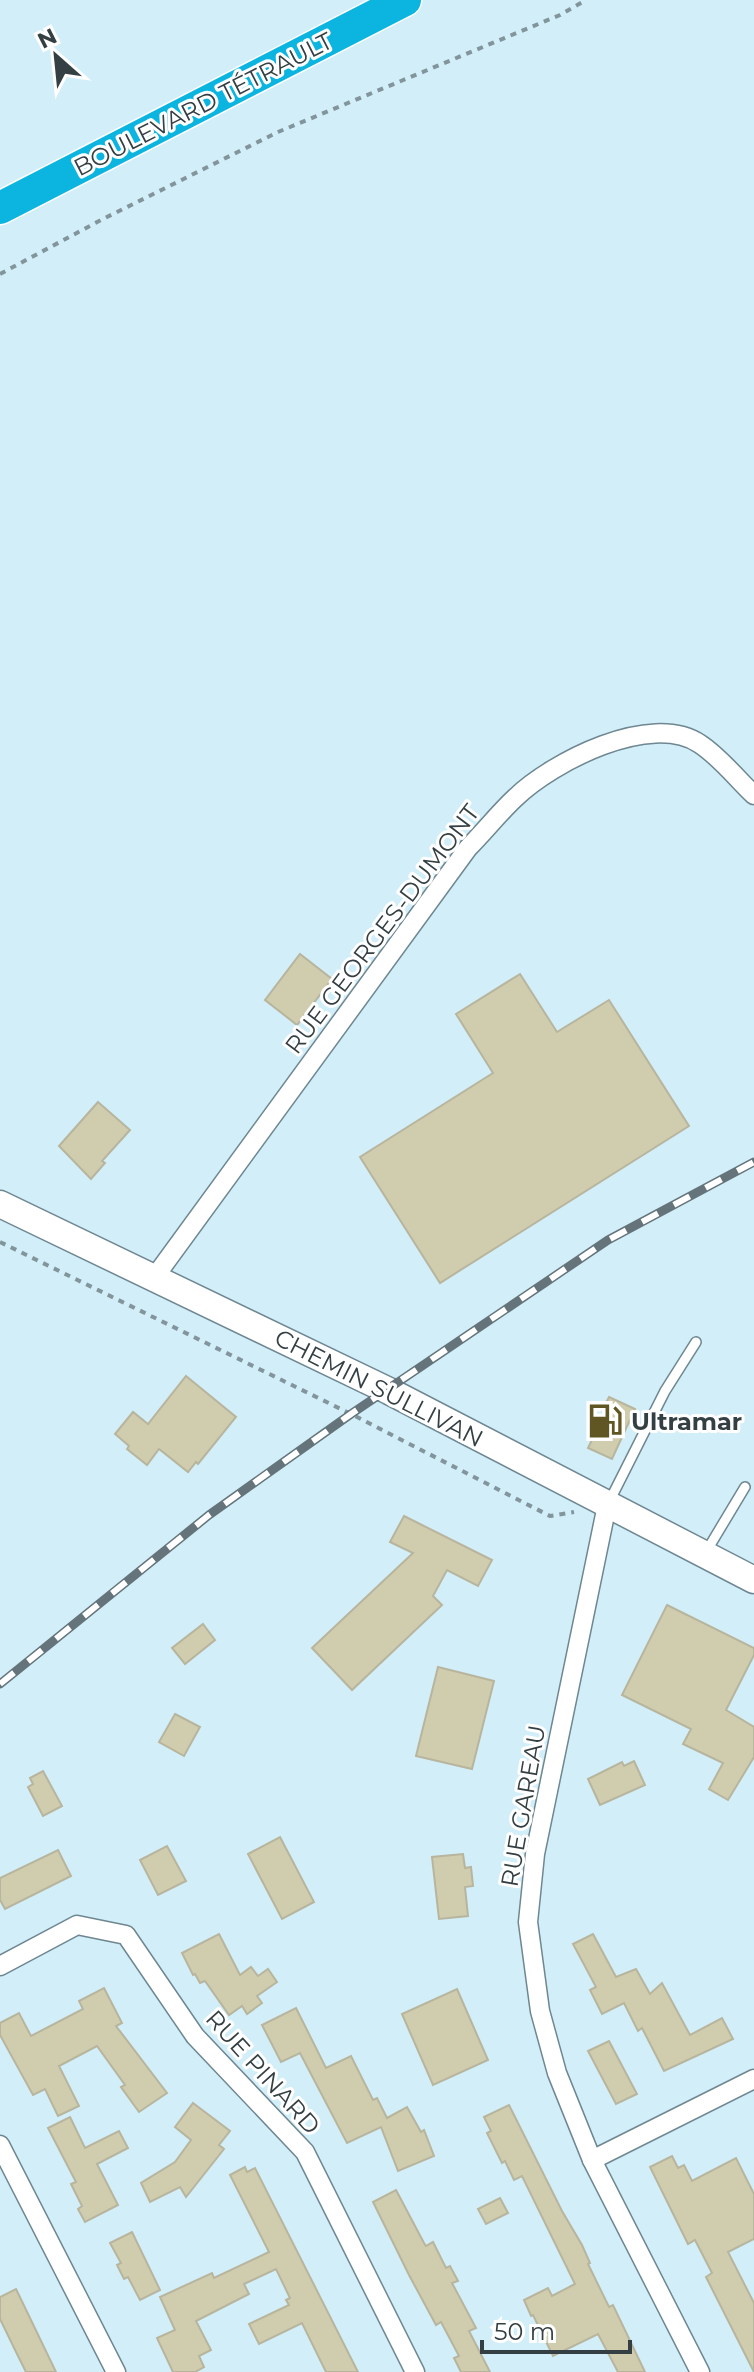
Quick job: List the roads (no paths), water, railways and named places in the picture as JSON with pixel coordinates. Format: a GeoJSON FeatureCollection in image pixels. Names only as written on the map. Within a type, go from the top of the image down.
{"type":"FeatureCollection","features":[{"type":"Feature","properties":{"kind":"highway","name":"BOULEVARD TÉTRAULT"},"geometry":{"type":"LineString","coordinates":[[0,208],[405,0]]}},
{"type":"Feature","properties":{"kind":"main road","name":"CHEMIN SULLIVAN"},"geometry":{"type":"LineString","coordinates":[[0,1204],[389,1391],[754,1580]]}},
{"type":"Feature","properties":{"kind":"street","name":"RUE GEORGES-DUMONT"},"geometry":{"type":"LineString","coordinates":[[154,1278],[468,848],[516,796],[566,763],[624,736],[668,732],[699,743],[754,795]]}},
{"type":"Feature","properties":{"kind":"street","name":"RUE GAREAU"},"geometry":{"type":"LineString","coordinates":[[607,1505],[535,1854],[528,1922],[540,2011],[557,2073],[592,2160],[700,2372]]}},
{"type":"Feature","properties":{"kind":"street","name":"RUE PINARD"},"geometry":{"type":"LineString","coordinates":[[0,1966],[77,1925],[126,1935],[195,2036],[305,2152],[415,2372]]}},
{"type":"Feature","properties":{"kind":"street"},"geometry":{"type":"LineString","coordinates":[[592,2160],[754,2079]]}},
{"type":"Feature","properties":{"kind":"street"},"geometry":{"type":"LineString","coordinates":[[0,2145],[116,2372]]}},
{"type":"Feature","properties":{"kind":"lane"},"geometry":{"type":"LineString","coordinates":[[607,1505],[665,1391],[696,1342]]}},
{"type":"Feature","properties":{"kind":"lane"},"geometry":{"type":"LineString","coordinates":[[704,1555],[745,1487]]}},
{"type":"Feature","properties":{"kind":"railway"},"geometry":{"type":"LineString","coordinates":[[0,1684],[209,1515],[351,1414],[608,1240],[754,1162]]}},
{"type":"Feature","properties":{"kind":"place","name":"Ultramar"},"geometry":{"type":"Point","coordinates":[605,1421]}}]}
